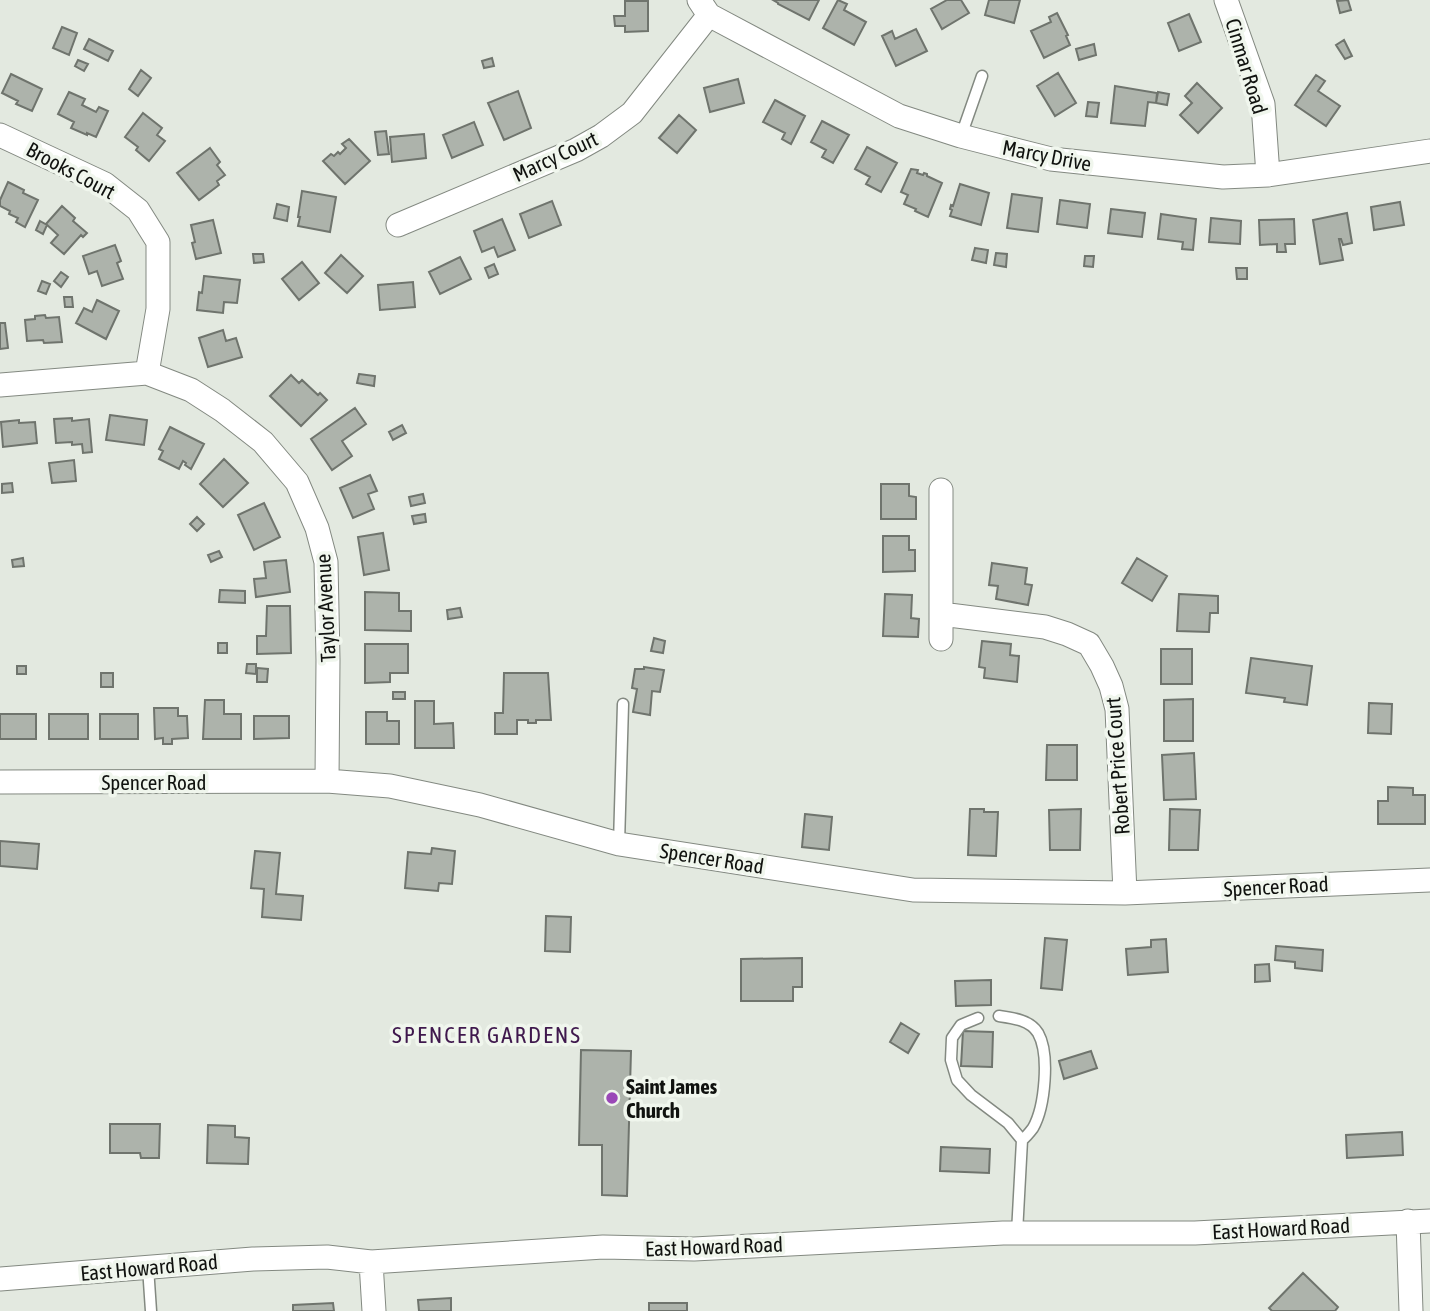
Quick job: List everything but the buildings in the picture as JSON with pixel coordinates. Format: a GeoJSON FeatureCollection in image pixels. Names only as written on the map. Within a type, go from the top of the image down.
{"type":"FeatureCollection","features":[{"type":"Feature","properties":{"kind":"street","name":"Cinmar Road"},"geometry":{"type":"LineString","coordinates":[[1226,0],[1263,104],[1268,175]]}},
{"type":"Feature","properties":{"kind":"street","name":"Marcy Drive"},"geometry":{"type":"LineString","coordinates":[[704,7],[899,116],[961,136],[1051,159],[1223,177],[1268,175],[1430,151]]}},
{"type":"Feature","properties":{"kind":"street","name":"Marcy Court"},"geometry":{"type":"LineString","coordinates":[[398,225],[576,150],[601,136],[632,113],[704,7]]}},
{"type":"Feature","properties":{"kind":"street","name":"Brooks Court"},"geometry":{"type":"LineString","coordinates":[[0,135],[105,184],[138,210],[158,242],[158,309],[148,373]]}},
{"type":"Feature","properties":{"kind":"street","name":"Taylor Avenue"},"geometry":{"type":"LineString","coordinates":[[0,385],[148,373],[191,390],[222,410],[263,442],[297,482],[317,528],[326,562],[327,781]]}},
{"type":"Feature","properties":{"kind":"street"},"geometry":{"type":"LineString","coordinates":[[941,489],[941,639]]}},
{"type":"Feature","properties":{"kind":"street","name":"Robert Price Court"},"geometry":{"type":"LineString","coordinates":[[941,614],[1045,627],[1088,644],[1111,686],[1117,709],[1125,893]]}},
{"type":"Feature","properties":{"kind":"street","name":"Spencer Road"},"geometry":{"type":"LineString","coordinates":[[0,782],[327,781],[390,786],[480,805],[619,844],[913,890],[1125,893],[1430,880]]}},
{"type":"Feature","properties":{"kind":"street"},"geometry":{"type":"LineString","coordinates":[[1411,1311],[1419,1221]]}},
{"type":"Feature","properties":{"kind":"street","name":"East Howard Road"},"geometry":{"type":"LineString","coordinates":[[0,1279],[253,1259],[327,1257],[371,1262],[603,1247],[694,1249],[1017,1233],[1195,1233],[1419,1221]]}},
{"type":"Feature","properties":{"kind":"street"},"geometry":{"type":"LineString","coordinates":[[371,1262],[374,1311]]}},
{"type":"Feature","properties":{"kind":"lane"},"geometry":{"type":"LineString","coordinates":[[961,136],[982,76]]}},
{"type":"Feature","properties":{"kind":"lane"},"geometry":{"type":"LineString","coordinates":[[619,844],[623,704]]}},
{"type":"Feature","properties":{"kind":"lane"},"geometry":{"type":"LineString","coordinates":[[999,1016],[1019,1018],[1037,1032],[1045,1055],[1042,1105],[1033,1128],[1022,1140],[1017,1233]]}},
{"type":"Feature","properties":{"kind":"lane"},"geometry":{"type":"LineString","coordinates":[[978,1018],[961,1025],[952,1038],[951,1060],[957,1080],[971,1096],[1008,1123],[1022,1140]]}},
{"type":"Feature","properties":{"kind":"lane"},"geometry":{"type":"LineString","coordinates":[[148,1267],[151,1311]]}},
{"type":"Feature","properties":{"kind":"place","name":"Saint James Church"},"geometry":{"type":"Point","coordinates":[612,1098]}},
{"type":"Feature","properties":{"kind":"district","name":"SPENCER GARDENS"},"geometry":{"type":"Point","coordinates":[487,1035]}}]}
